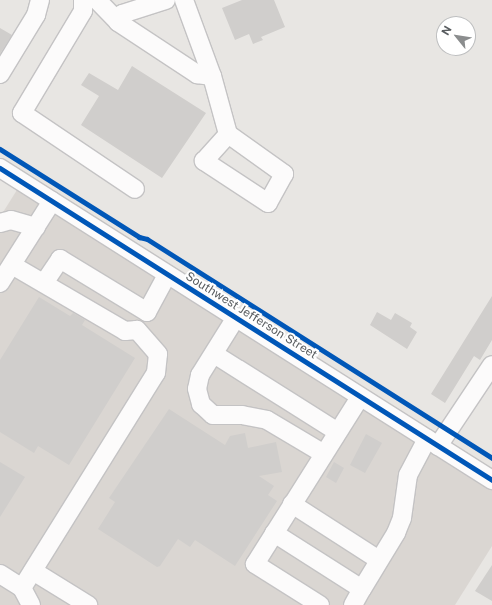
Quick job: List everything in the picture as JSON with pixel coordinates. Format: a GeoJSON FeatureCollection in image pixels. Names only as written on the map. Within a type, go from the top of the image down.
{"type":"FeatureCollection","features":[{"type":"Feature","properties":{"kind":"street"},"geometry":{"type":"LineString","coordinates":[[0,74],[36,15],[40,0]]}},
{"type":"Feature","properties":{"kind":"street"},"geometry":{"type":"LineString","coordinates":[[83,0],[83,11],[22,113],[135,189]]}},
{"type":"Feature","properties":{"kind":"street"},"geometry":{"type":"LineString","coordinates":[[97,0],[118,22],[197,74],[212,76]]}},
{"type":"Feature","properties":{"kind":"street"},"geometry":{"type":"LineString","coordinates":[[118,22],[122,14],[166,0]]}},
{"type":"Feature","properties":{"kind":"street"},"geometry":{"type":"LineString","coordinates":[[184,0],[212,76],[228,134]]}},
{"type":"Feature","properties":{"kind":"street","name":"Southwest Jefferson Street"},"geometry":{"type":"LineString","coordinates":[[0,168],[492,480]]}},
{"type":"Feature","properties":{"kind":"street"},"geometry":{"type":"LineString","coordinates":[[0,283],[52,201]]}},
{"type":"Feature","properties":{"kind":"street"},"geometry":{"type":"LineString","coordinates":[[0,223],[11,220],[36,227]]}},
{"type":"Feature","properties":{"kind":"street"},"geometry":{"type":"LineString","coordinates":[[44,283],[60,259],[147,312]]}},
{"type":"Feature","properties":{"kind":"street"},"geometry":{"type":"LineString","coordinates":[[12,265],[125,331],[137,330]]}},
{"type":"Feature","properties":{"kind":"street"},"geometry":{"type":"LineString","coordinates":[[137,330],[167,275]]}},
{"type":"Feature","properties":{"kind":"street"},"geometry":{"type":"LineString","coordinates":[[236,318],[200,375],[197,389],[201,404],[213,415],[242,415],[267,420],[324,454]]}},
{"type":"Feature","properties":{"kind":"street"},"geometry":{"type":"LineString","coordinates":[[22,588],[156,373],[158,354],[137,330]]}},
{"type":"Feature","properties":{"kind":"street"},"geometry":{"type":"LineString","coordinates":[[214,354],[338,432]]}},
{"type":"Feature","properties":{"kind":"street"},"geometry":{"type":"LineString","coordinates":[[353,605],[396,533],[402,518],[408,475],[492,365]]}},
{"type":"Feature","properties":{"kind":"street"},"geometry":{"type":"LineString","coordinates":[[320,605],[255,564],[360,397]]}},
{"type":"Feature","properties":{"kind":"street"},"geometry":{"type":"LineString","coordinates":[[292,504],[379,560]]}},
{"type":"Feature","properties":{"kind":"street"},"geometry":{"type":"LineString","coordinates":[[274,533],[362,589]]}},
{"type":"Feature","properties":{"kind":"street"},"geometry":{"type":"LineString","coordinates":[[33,571],[88,605]]}},
{"type":"Feature","properties":{"kind":"street"},"geometry":{"type":"LineString","coordinates":[[0,574],[22,588],[31,605]]}},
{"type":"Feature","properties":{"kind":"shaded area"},"geometry":{"type":"Polygon","coordinates":[[[22,182],[492,490],[492,546],[455,605],[0,605],[0,217],[22,182]]]}},
{"type":"Feature","properties":{"kind":"building"},"geometry":{"type":"Polygon","coordinates":[[[242,0],[274,0],[285,27],[261,37],[263,40],[253,44],[249,34],[235,40],[222,8],[242,0]]]}},
{"type":"Feature","properties":{"kind":"building"},"geometry":{"type":"Polygon","coordinates":[[[0,28],[12,35],[0,54],[0,28]]]}},
{"type":"Feature","properties":{"kind":"building"},"geometry":{"type":"Polygon","coordinates":[[[132,66],[206,113],[162,178],[81,125],[99,96],[81,85],[89,73],[118,90],[132,66]]]}},
{"type":"Feature","properties":{"kind":"building"},"geometry":{"type":"Polygon","coordinates":[[[492,296],[492,340],[480,360],[474,356],[445,403],[431,394],[492,296]]]}},
{"type":"Feature","properties":{"kind":"building"},"geometry":{"type":"Polygon","coordinates":[[[39,297],[70,316],[73,313],[85,320],[82,325],[135,358],[69,465],[38,446],[34,453],[0,432],[0,360],[39,297]]]}},
{"type":"Feature","properties":{"kind":"building"},"geometry":{"type":"Polygon","coordinates":[[[377,312],[391,320],[395,313],[412,323],[410,327],[417,332],[407,349],[370,325],[377,312]]]}},
{"type":"Feature","properties":{"kind":"building"},"geometry":{"type":"Polygon","coordinates":[[[169,409],[225,445],[230,436],[245,433],[248,448],[276,442],[282,472],[259,476],[274,486],[268,495],[277,501],[235,566],[195,540],[190,547],[178,539],[160,566],[157,567],[98,529],[115,502],[109,498],[169,409]]]}},
{"type":"Feature","properties":{"kind":"building"},"geometry":{"type":"Polygon","coordinates":[[[366,434],[382,443],[365,473],[350,465],[366,434]]]}},
{"type":"Feature","properties":{"kind":"building"},"geometry":{"type":"Polygon","coordinates":[[[0,462],[25,477],[0,517],[0,462]]]}},
{"type":"Feature","properties":{"kind":"building"},"geometry":{"type":"Polygon","coordinates":[[[334,462],[344,468],[336,483],[326,477],[334,462]]]}},
{"type":"Feature","properties":{"kind":"building"},"geometry":{"type":"Polygon","coordinates":[[[492,565],[492,601],[475,591],[492,565]]]}},
{"type":"Feature","properties":{"kind":"cycle path"},"geometry":{"type":"LineString","coordinates":[[0,149],[139,237],[147,239],[492,458]]}},
{"type":"Feature","properties":{"kind":"cycle path"},"geometry":{"type":"LineString","coordinates":[[0,168],[492,480]]}}]}
